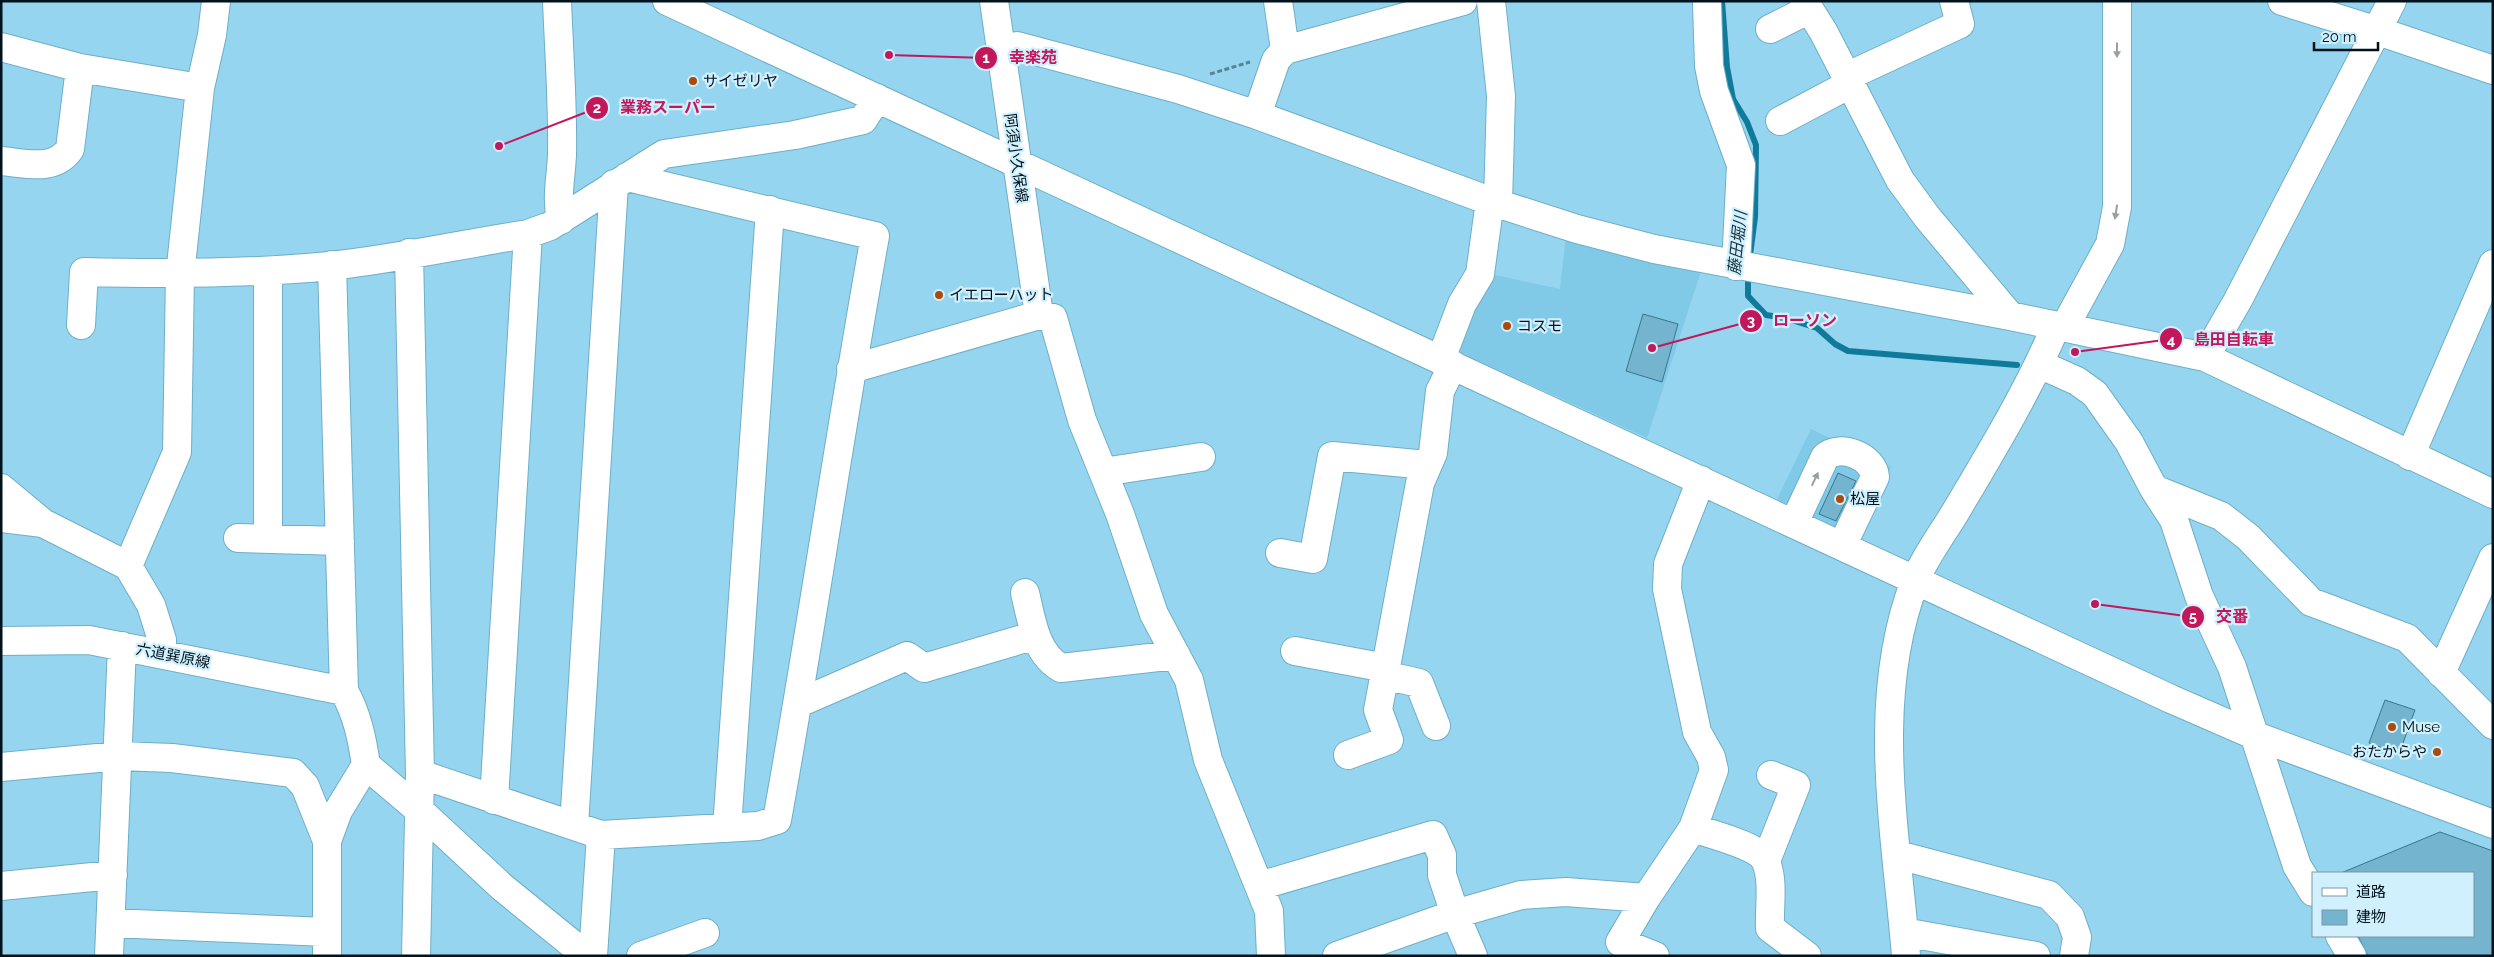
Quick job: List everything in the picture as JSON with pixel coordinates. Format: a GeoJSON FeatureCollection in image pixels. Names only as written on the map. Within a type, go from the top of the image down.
{"type":"FeatureCollection","features":[{"type":"Feature","properties":{"kind":"street"},"geometry":{"type":"LineString","coordinates":[[128,566],[177,452],[180,275],[200,88],[212,35],[216,1]]}},
{"type":"Feature","properties":{"kind":"street"},"geometry":{"type":"LineString","coordinates":[[557,1],[562,157],[558,205],[561,220]]}},
{"type":"Feature","properties":{"kind":"street"},"geometry":{"type":"LineString","coordinates":[[667,1],[2256,736],[2493,824]]}},
{"type":"Feature","properties":{"kind":"street","name":"阿須小久保線"},"geometry":{"type":"LineString","coordinates":[[994,1],[1017,163],[1046,316],[1082,420],[1154,614],[1189,680],[1208,760],[1269,911],[1271,956]]}},
{"type":"Feature","properties":{"kind":"street"},"geometry":{"type":"LineString","coordinates":[[1278,1],[1285,50]]}},
{"type":"Feature","properties":{"kind":"street"},"geometry":{"type":"LineString","coordinates":[[1257,115],[1276,60],[1285,50],[1463,1]]}},
{"type":"Feature","properties":{"kind":"street"},"geometry":{"type":"LineString","coordinates":[[1348,755],[1389,740],[1378,710],[1420,483],[1433,453],[1440,391],[1462,304],[1480,274],[1494,202],[1501,96],[1491,1]]}},
{"type":"Feature","properties":{"kind":"street"},"geometry":{"type":"LineString","coordinates":[[1780,121],[1848,80],[1960,24],[1954,1]]}},
{"type":"Feature","properties":{"kind":"street"},"geometry":{"type":"LineString","coordinates":[[2036,956],[1905,944],[1889,744],[1891,680],[1902,625],[1916,580],[2024,395],[2060,327],[2110,244],[2117,207],[2117,1]]}},
{"type":"Feature","properties":{"kind":"street"},"geometry":{"type":"LineString","coordinates":[[2282,1],[2378,30],[2493,70]]}},
{"type":"Feature","properties":{"kind":"street"},"geometry":{"type":"LineString","coordinates":[[2205,357],[2238,300],[2392,1]]}},
{"type":"Feature","properties":{"kind":"street"},"geometry":{"type":"LineString","coordinates":[[1707,4],[1709,66],[1714,91],[1741,165],[1744,267]]}},
{"type":"Feature","properties":{"kind":"street"},"geometry":{"type":"LineString","coordinates":[[1770,28],[1806,6],[1823,31],[1900,180],[1927,217],[2010,316]]}},
{"type":"Feature","properties":{"kind":"street"},"geometry":{"type":"LineString","coordinates":[[1017,46],[1178,89],[1257,115],[1494,202],[1577,229],[1644,247],[2010,316],[2205,357],[2493,494]]}},
{"type":"Feature","properties":{"kind":"street"},"geometry":{"type":"LineString","coordinates":[[1,47],[80,68],[200,88]]}},
{"type":"Feature","properties":{"kind":"street"},"geometry":{"type":"LineString","coordinates":[[1,161],[49,165],[63,158],[70,149],[80,68]]}},
{"type":"Feature","properties":{"kind":"street"},"geometry":{"type":"LineString","coordinates":[[81,325],[84,272],[180,275],[268,271],[332,265],[528,234],[561,220],[620,180],[672,151],[795,135],[863,120],[877,98]]}},
{"type":"Feature","properties":{"kind":"street"},"geometry":{"type":"LineString","coordinates":[[420,774],[601,835],[758,826],[777,820],[798,703],[820,554],[874,236],[770,210],[620,180]]}},
{"type":"Feature","properties":{"kind":"street"},"geometry":{"type":"LineString","coordinates":[[574,826],[620,180]]}},
{"type":"Feature","properties":{"kind":"street"},"geometry":{"type":"LineString","coordinates":[[727,828],[770,210]]}},
{"type":"Feature","properties":{"kind":"street"},"geometry":{"type":"LineString","coordinates":[[494,800],[528,234]]}},
{"type":"Feature","properties":{"kind":"street"},"geometry":{"type":"LineString","coordinates":[[409,253],[420,774],[416,956]]}},
{"type":"Feature","properties":{"kind":"street"},"geometry":{"type":"LineString","coordinates":[[2410,456],[2493,264]]}},
{"type":"Feature","properties":{"kind":"street"},"geometry":{"type":"LineString","coordinates":[[332,265],[344,691],[353,707],[358,723],[366,765],[419,810],[502,887],[587,956]]}},
{"type":"Feature","properties":{"kind":"street"},"geometry":{"type":"LineString","coordinates":[[268,271],[268,539]]}},
{"type":"Feature","properties":{"kind":"street"},"geometry":{"type":"LineString","coordinates":[[851,369],[1046,316]]}},
{"type":"Feature","properties":{"kind":"street"},"geometry":{"type":"LineString","coordinates":[[2040,364],[2077,381],[2095,394],[2129,442],[2154,489],[2174,520],[2199,596],[2232,667],[2297,866],[2312,890]]}},
{"type":"Feature","properties":{"kind":"street"},"geometry":{"type":"LineString","coordinates":[[1794,523],[1825,457],[1832,451],[1844,450],[1871,463],[1875,469],[1875,477],[1842,546]]}},
{"type":"Feature","properties":{"kind":"street"},"geometry":{"type":"LineString","coordinates":[[1280,552],[1313,559],[1332,456],[1427,465]]}},
{"type":"Feature","properties":{"kind":"street"},"geometry":{"type":"LineString","coordinates":[[1102,472],[1201,457]]}},
{"type":"Feature","properties":{"kind":"street"},"geometry":{"type":"LineString","coordinates":[[1655,956],[1620,942],[1646,898],[1693,828],[1714,770],[1711,757],[1697,732],[1667,589],[1668,564],[1701,480]]}},
{"type":"Feature","properties":{"kind":"street"},"geometry":{"type":"LineString","coordinates":[[1,488],[43,523],[128,566],[151,605],[162,640],[162,654]]}},
{"type":"Feature","properties":{"kind":"street"},"geometry":{"type":"LineString","coordinates":[[2154,489],[2221,516],[2248,537],[2312,602],[2407,638],[2493,725]]}},
{"type":"Feature","properties":{"kind":"street"},"geometry":{"type":"LineString","coordinates":[[1,518],[43,523]]}},
{"type":"Feature","properties":{"kind":"street"},"geometry":{"type":"LineString","coordinates":[[238,538],[340,542]]}},
{"type":"Feature","properties":{"kind":"street"},"geometry":{"type":"LineString","coordinates":[[2441,673],[2493,558]]}},
{"type":"Feature","properties":{"kind":"street"},"geometry":{"type":"LineString","coordinates":[[1025,593],[1036,636],[1049,661],[1061,668],[1176,655]]}},
{"type":"Feature","properties":{"kind":"street"},"geometry":{"type":"LineString","coordinates":[[798,703],[907,656],[924,668],[1036,636]]}},
{"type":"Feature","properties":{"kind":"street","name":"六道巽原線"},"geometry":{"type":"LineString","coordinates":[[1,641],[89,640],[344,691]]}},
{"type":"Feature","properties":{"kind":"street"},"geometry":{"type":"LineString","coordinates":[[109,956],[119,756],[122,646]]}},
{"type":"Feature","properties":{"kind":"street"},"geometry":{"type":"LineString","coordinates":[[1295,651],[1385,671],[1418,683],[1436,726]]}},
{"type":"Feature","properties":{"kind":"street"},"geometry":{"type":"LineString","coordinates":[[1,767],[119,756],[172,758],[293,773],[305,786],[326,840],[327,944],[111,923]]}},
{"type":"Feature","properties":{"kind":"street"},"geometry":{"type":"LineString","coordinates":[[326,840],[338,811],[366,765]]}},
{"type":"Feature","properties":{"kind":"street"},"geometry":{"type":"LineString","coordinates":[[1766,861],[1796,785],[1771,775]]}},
{"type":"Feature","properties":{"kind":"street"},"geometry":{"type":"LineString","coordinates":[[1259,886],[1430,825],[1442,855],[1442,875],[1455,914],[1473,956]]}},
{"type":"Feature","properties":{"kind":"street"},"geometry":{"type":"LineString","coordinates":[[1693,828],[1758,851],[1766,861],[1769,877],[1770,928],[1807,956]]}},
{"type":"Feature","properties":{"kind":"street"},"geometry":{"type":"LineString","coordinates":[[593,956],[601,835]]}},
{"type":"Feature","properties":{"kind":"street"},"geometry":{"type":"LineString","coordinates":[[1898,855],[2049,895],[2070,917],[2077,937],[2074,956]]}},
{"type":"Feature","properties":{"kind":"street"},"geometry":{"type":"LineString","coordinates":[[1,886],[113,875]]}},
{"type":"Feature","properties":{"kind":"street"},"geometry":{"type":"LineString","coordinates":[[1338,956],[1455,914],[1521,895],[1566,892],[1646,898]]}},
{"type":"Feature","properties":{"kind":"street"},"geometry":{"type":"LineString","coordinates":[[640,956],[705,933]]}},
{"type":"Feature","properties":{"kind":"street"},"geometry":{"type":"LineString","coordinates":[[2341,937],[2352,956]]}},
{"type":"Feature","properties":{"kind":"path"},"geometry":{"type":"LineString","coordinates":[[1178,89],[1202,77],[1285,50]]}},
{"type":"Feature","properties":{"kind":"shaded area"},"geometry":{"type":"Polygon","coordinates":[[[1566,236],[1702,268],[1647,438],[1451,348],[1486,273],[1560,289],[1566,236]]]}},
{"type":"Feature","properties":{"kind":"shaded area"},"geometry":{"type":"Polygon","coordinates":[[[1811,429],[1891,467],[1857,537],[1777,499],[1811,429]]]}},
{"type":"Feature","properties":{"kind":"building"},"geometry":{"type":"Polygon","coordinates":[[[1643,314],[1678,324],[1662,382],[1626,371],[1643,314]]]}},
{"type":"Feature","properties":{"kind":"building","name":"松屋"},"geometry":{"type":"Polygon","coordinates":[[[1838,473],[1856,481],[1836,521],[1819,514],[1838,473]]]}},
{"type":"Feature","properties":{"kind":"building","name":"Muse"},"geometry":{"type":"Polygon","coordinates":[[[2385,700],[2415,710],[2399,754],[2369,743],[2385,700]]]}},
{"type":"Feature","properties":{"kind":"building"},"geometry":{"type":"Polygon","coordinates":[[[2440,832],[2493,851],[2493,956],[2368,956],[2358,937],[2474,937],[2474,872],[2343,872],[2440,832]]]}},
{"type":"Feature","properties":{"kind":"waterway","name":"藤田堀川"},"geometry":{"type":"LineString","coordinates":[[1722,1],[1727,67],[1733,99],[1747,122],[1756,145],[1755,217],[1750,255]]}},
{"type":"Feature","properties":{"kind":"waterway","name":"藤田堀川"},"geometry":{"type":"LineString","coordinates":[[1748,272],[1748,296],[1766,315],[1785,318],[1817,328],[1835,344],[1848,351],[2017,365]]}},
{"type":"Feature","properties":{"kind":"place","name":"幸楽苑"},"geometry":{"type":"Point","coordinates":[889,55]}},
{"type":"Feature","properties":{"kind":"place","name":"サイゼリヤ"},"geometry":{"type":"Point","coordinates":[693,81]}},
{"type":"Feature","properties":{"kind":"place","name":"業務スーパー"},"geometry":{"type":"Point","coordinates":[499,146]}},
{"type":"Feature","properties":{"kind":"place","name":"イエローハット"},"geometry":{"type":"Point","coordinates":[939,295]}},
{"type":"Feature","properties":{"kind":"place","name":"コスモ"},"geometry":{"type":"Point","coordinates":[1507,326]}},
{"type":"Feature","properties":{"kind":"place","name":"ローソン"},"geometry":{"type":"Point","coordinates":[1652,348]}},
{"type":"Feature","properties":{"kind":"place","name":"島田自転車"},"geometry":{"type":"Point","coordinates":[2075,352]}},
{"type":"Feature","properties":{"kind":"place","name":"松屋"},"geometry":{"type":"Point","coordinates":[1840,499]}},
{"type":"Feature","properties":{"kind":"place","name":"交番"},"geometry":{"type":"Point","coordinates":[2095,604]}},
{"type":"Feature","properties":{"kind":"place","name":"Muse"},"geometry":{"type":"Point","coordinates":[2392,727]}},
{"type":"Feature","properties":{"kind":"place","name":"おたからや"},"geometry":{"type":"Point","coordinates":[2437,752]}}]}
